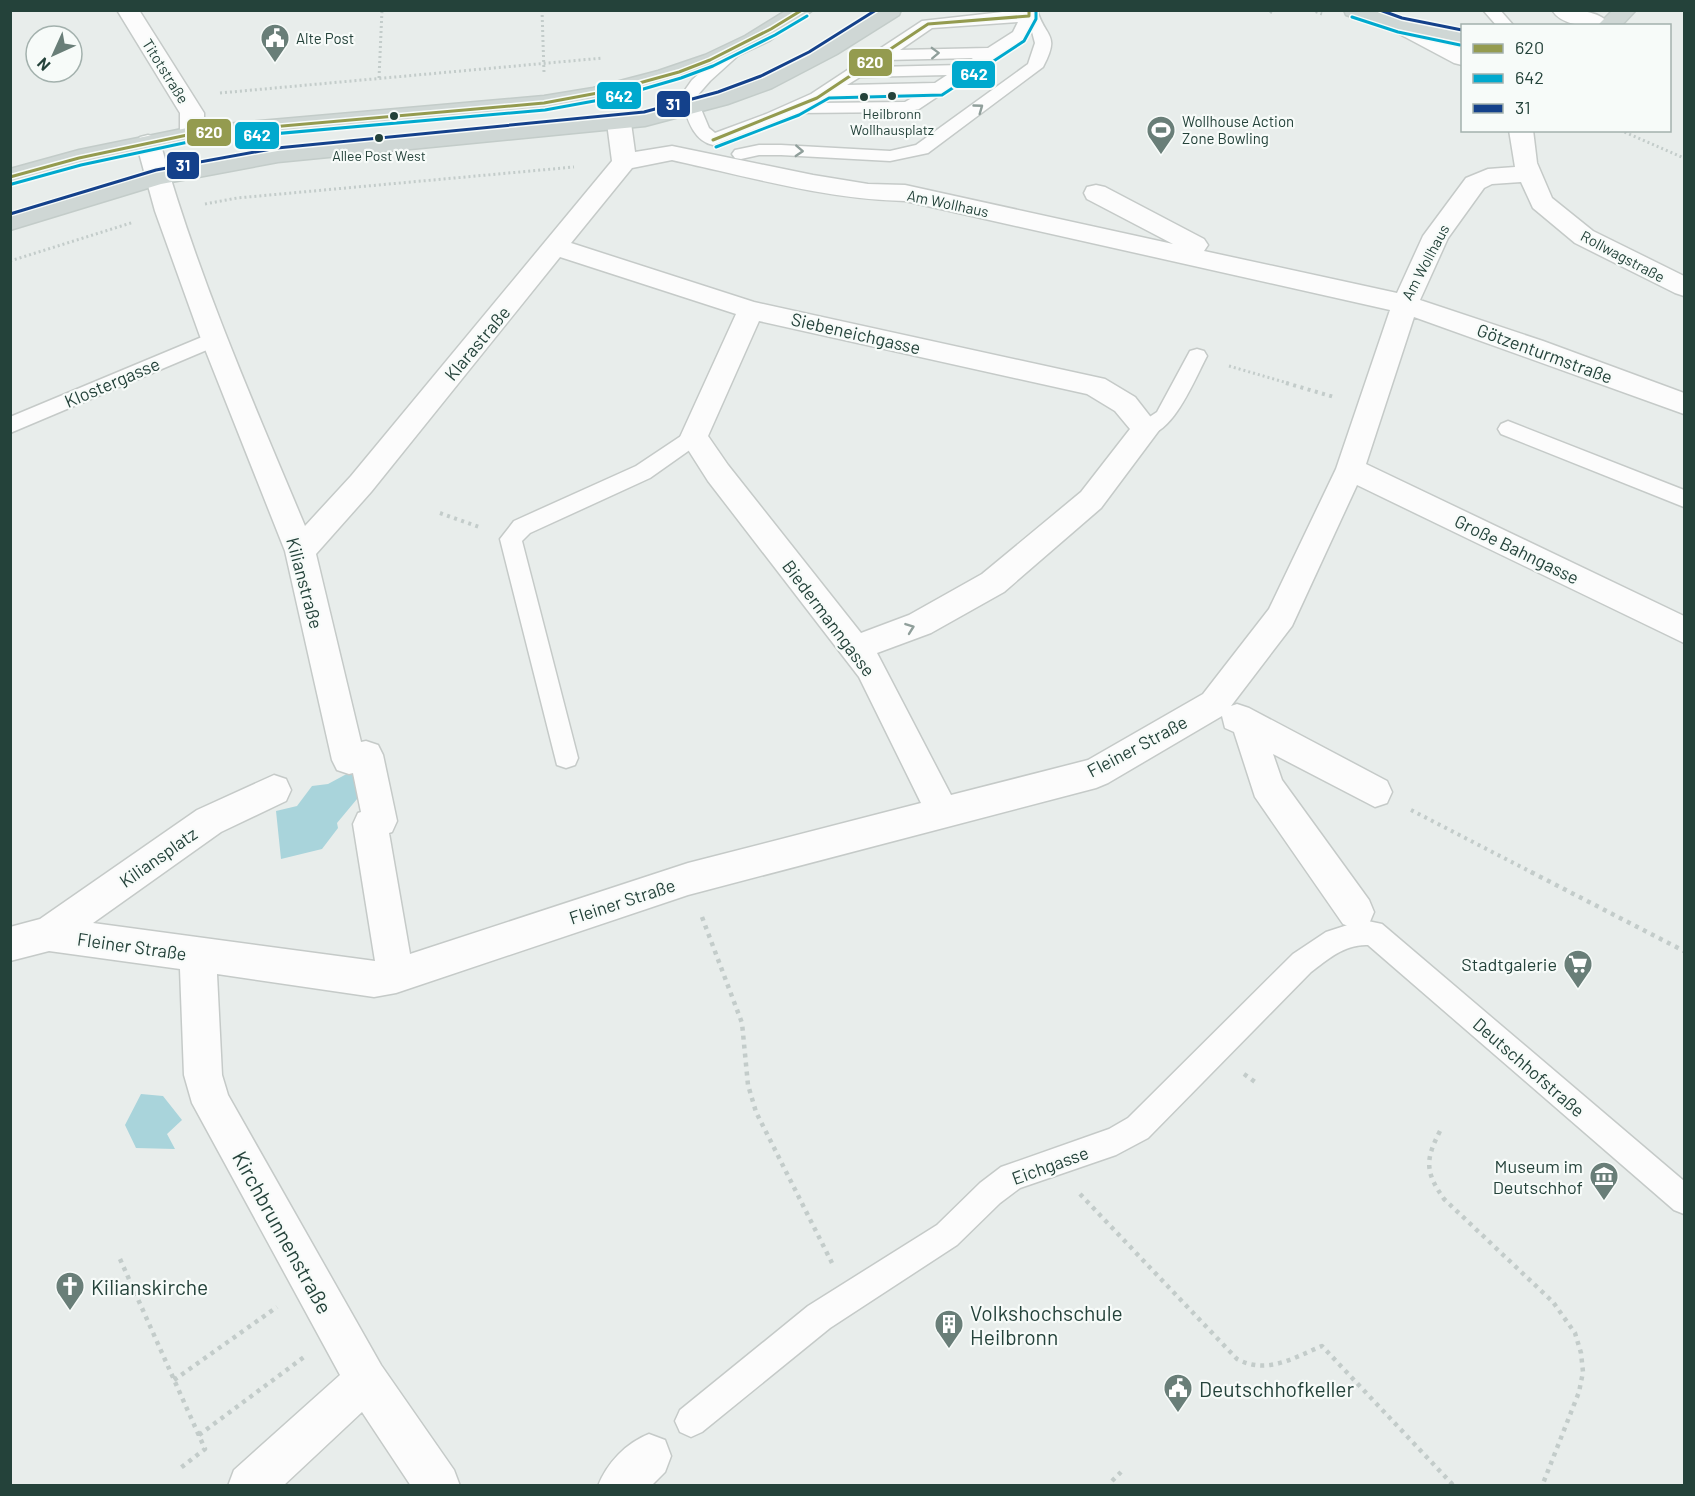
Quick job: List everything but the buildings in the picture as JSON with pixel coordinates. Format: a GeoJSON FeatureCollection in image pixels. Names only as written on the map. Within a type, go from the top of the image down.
{"type":"FeatureCollection","features":[{"type":"Feature","properties":{"kind":"main road"},"geometry":{"type":"LineString","coordinates":[[10,222],[158,177],[278,154],[619,123],[691,108],[756,86],[799,66],[891,10]]}},
{"type":"Feature","properties":{"kind":"main road"},"geometry":{"type":"LineString","coordinates":[[1354,10],[1400,25],[1461,38]]}},
{"type":"Feature","properties":{"kind":"main road"},"geometry":{"type":"LineString","coordinates":[[1610,24],[1626,10]]}},
{"type":"Feature","properties":{"kind":"main road"},"geometry":{"type":"LineString","coordinates":[[10,177],[148,142],[192,134],[544,103],[632,86],[693,67],[736,49],[797,14]]}},
{"type":"Feature","properties":{"kind":"street","name":"Titotstraße"},"geometry":{"type":"LineString","coordinates":[[128,10],[192,113],[192,134]]}},
{"type":"Feature","properties":{"kind":"street"},"geometry":{"type":"LineString","coordinates":[[1562,10],[1595,24]]}},
{"type":"Feature","properties":{"kind":"street"},"geometry":{"type":"LineString","coordinates":[[1400,25],[1461,57]]}},
{"type":"Feature","properties":{"kind":"street"},"geometry":{"type":"LineString","coordinates":[[619,123],[624,162]]}},
{"type":"Feature","properties":{"kind":"street","name":"Rollwagstraße"},"geometry":{"type":"LineString","coordinates":[[1521,132],[1526,169],[1542,202],[1584,237],[1684,287]]}},
{"type":"Feature","properties":{"kind":"street"},"geometry":{"type":"LineString","coordinates":[[1526,169],[1533,132]]}},
{"type":"Feature","properties":{"kind":"street","name":"Kilianstraße"},"geometry":{"type":"LineString","coordinates":[[148,142],[167,211],[214,339],[300,551],[349,760],[366,755],[380,821],[370,824],[396,976]]}},
{"type":"Feature","properties":{"kind":"street","name":"Am Wollhaus"},"geometry":{"type":"LineString","coordinates":[[624,162],[672,153],[813,183],[868,192],[905,193],[1406,304],[1436,236],[1475,183],[1488,177],[1526,169]]}},
{"type":"Feature","properties":{"kind":"street","name":"Klarastraße"},"geometry":{"type":"LineString","coordinates":[[300,551],[361,484],[624,162]]}},
{"type":"Feature","properties":{"kind":"street","name":"Am Wollhaus"},"geometry":{"type":"LineString","coordinates":[[1096,194],[1234,266]]}},
{"type":"Feature","properties":{"kind":"street","name":"Siebeneichgasse"},"geometry":{"type":"LineString","coordinates":[[556,248],[752,310],[1095,386],[1125,404],[1146,429]]}},
{"type":"Feature","properties":{"kind":"street","name":"Götzenturmstraße"},"geometry":{"type":"LineString","coordinates":[[1406,304],[1562,358],[1684,404]]}},
{"type":"Feature","properties":{"kind":"street","name":"Fleiner Straße"},"geometry":{"type":"LineString","coordinates":[[10,944],[49,934],[374,979],[396,976],[688,879],[1096,773],[1214,704],[1281,616],[1350,469],[1406,304]]}},
{"type":"Feature","properties":{"kind":"street"},"geometry":{"type":"LineString","coordinates":[[694,437],[752,310]]}},
{"type":"Feature","properties":{"kind":"street"},"geometry":{"type":"LineString","coordinates":[[855,648],[920,624],[993,584],[1091,500],[1146,429]]}},
{"type":"Feature","properties":{"kind":"street","name":"Biedermanngasse"},"geometry":{"type":"LineString","coordinates":[[694,437],[718,473],[870,668],[943,813]]}},
{"type":"Feature","properties":{"kind":"street","name":"Große Bahngasse"},"geometry":{"type":"LineString","coordinates":[[1350,469],[1684,630]]}},
{"type":"Feature","properties":{"kind":"street"},"geometry":{"type":"LineString","coordinates":[[1214,704],[1375,792]]}},
{"type":"Feature","properties":{"kind":"street","name":"Deutschhofstraße"},"geometry":{"type":"LineString","coordinates":[[1248,724],[1267,788],[1365,923]]}},
{"type":"Feature","properties":{"kind":"street","name":"Kiliansplatz"},"geometry":{"type":"LineString","coordinates":[[49,934],[209,821],[274,790]]}},
{"type":"Feature","properties":{"kind":"street","name":"Kirchbrunnenstraße"},"geometry":{"type":"LineString","coordinates":[[198,955],[203,1075],[211,1103],[366,1380],[438,1485]]}},
{"type":"Feature","properties":{"kind":"street"},"geometry":{"type":"LineString","coordinates":[[250,1485],[366,1380]]}},
{"type":"Feature","properties":{"kind":"lane"},"geometry":{"type":"LineString","coordinates":[[1491,11],[1504,24]]}},
{"type":"Feature","properties":{"kind":"lane"},"geometry":{"type":"LineString","coordinates":[[736,49],[723,64],[696,82],[688,96],[701,130],[713,140],[796,108],[827,91],[934,22],[1029,13]]}},
{"type":"Feature","properties":{"kind":"lane"},"geometry":{"type":"LineString","coordinates":[[796,108],[904,107],[922,100],[1018,35],[1029,13]]}},
{"type":"Feature","properties":{"kind":"lane"},"geometry":{"type":"LineString","coordinates":[[741,154],[759,150],[781,150],[890,156],[922,149],[1035,67],[1044,49],[1041,31],[1029,13]]}},
{"type":"Feature","properties":{"kind":"lane"},"geometry":{"type":"LineString","coordinates":[[906,38],[1018,35]]}},
{"type":"Feature","properties":{"kind":"lane"},"geometry":{"type":"LineString","coordinates":[[880,55],[990,53]]}},
{"type":"Feature","properties":{"kind":"lane"},"geometry":{"type":"LineString","coordinates":[[855,72],[964,70]]}},
{"type":"Feature","properties":{"kind":"lane"},"geometry":{"type":"LineString","coordinates":[[827,91],[939,88]]}},
{"type":"Feature","properties":{"kind":"lane","name":"Klostergasse"},"geometry":{"type":"LineString","coordinates":[[10,426],[214,339]]}},
{"type":"Feature","properties":{"kind":"lane"},"geometry":{"type":"LineString","coordinates":[[1146,429],[1164,417],[1197,356]]}},
{"type":"Feature","properties":{"kind":"lane"},"geometry":{"type":"LineString","coordinates":[[1508,429],[1684,500]]}},
{"type":"Feature","properties":{"kind":"lane"},"geometry":{"type":"LineString","coordinates":[[566,758],[511,539],[522,527],[643,472],[694,437]]}},
{"type":"Feature","properties":{"kind":"lane","name":"Eichgasse"},"geometry":{"type":"LineString","coordinates":[[691,1421],[849,1296],[947,1235],[999,1185],[1011,1177],[1116,1141],[1138,1128],[1302,963],[1356,932],[1365,923]]}},
{"type":"Feature","properties":{"kind":"lane","name":"Deutschhofstraße"},"geometry":{"type":"LineString","coordinates":[[1365,923],[1684,1200]]}},
{"type":"Feature","properties":{"kind":"path"},"geometry":{"type":"LineString","coordinates":[[379,78],[382,10]]}},
{"type":"Feature","properties":{"kind":"path"},"geometry":{"type":"LineString","coordinates":[[542,10],[544,103]]}},
{"type":"Feature","properties":{"kind":"path"},"geometry":{"type":"LineString","coordinates":[[543,62],[612,57]]}},
{"type":"Feature","properties":{"kind":"path"},"geometry":{"type":"LineString","coordinates":[[1625,132],[1684,158]]}},
{"type":"Feature","properties":{"kind":"path"},"geometry":{"type":"LineString","coordinates":[[10,261],[167,211],[237,198],[624,162]]}},
{"type":"Feature","properties":{"kind":"path"},"geometry":{"type":"LineString","coordinates":[[1197,356],[1372,408]]}},
{"type":"Feature","properties":{"kind":"path"},"geometry":{"type":"LineString","coordinates":[[440,513],[511,539]]}},
{"type":"Feature","properties":{"kind":"path"},"geometry":{"type":"LineString","coordinates":[[1375,792],[1684,951]]}},
{"type":"Feature","properties":{"kind":"path"},"geometry":{"type":"LineString","coordinates":[[688,879],[742,1023],[748,1085],[753,1105],[849,1296]]}},
{"type":"Feature","properties":{"kind":"path"},"geometry":{"type":"LineString","coordinates":[[1440,1131],[1427,1160],[1428,1172],[1435,1186],[1444,1199],[1553,1302],[1575,1333],[1581,1353],[1583,1372],[1579,1392],[1542,1485]]}},
{"type":"Feature","properties":{"kind":"path"},"geometry":{"type":"LineString","coordinates":[[1051,1163],[1237,1359],[1246,1366],[1268,1368],[1322,1346],[1454,1485]]}},
{"type":"Feature","properties":{"kind":"path"},"geometry":{"type":"LineString","coordinates":[[120,1259],[205,1449],[178,1470]]}},
{"type":"Feature","properties":{"kind":"path"},"geometry":{"type":"LineString","coordinates":[[174,1380],[311,1282]]}},
{"type":"Feature","properties":{"kind":"path"},"geometry":{"type":"LineString","coordinates":[[199,1435],[339,1332]]}},
{"type":"Feature","properties":{"kind":"path"},"geometry":{"type":"LineString","coordinates":[[1112,1481],[1121,1472]]}},
{"type":"Feature","properties":{"kind":"water"},"geometry":{"type":"Polygon","coordinates":[[[354,770],[362,793],[337,823],[338,828],[322,849],[281,859],[276,811],[297,806],[312,786],[328,784],[354,770]]]}},
{"type":"Feature","properties":{"kind":"water"},"geometry":{"type":"Polygon","coordinates":[[[141,1094],[163,1096],[182,1120],[167,1134],[175,1149],[136,1148],[125,1125],[141,1094]]]}},
{"type":"Feature","properties":{"kind":"transit line","name":"620"},"geometry":{"type":"LineString","coordinates":[[10,177],[79,158],[192,134],[544,103],[614,90],[679,72],[710,60],[740,46],[802,10]]}},
{"type":"Feature","properties":{"kind":"transit line","name":"31"},"geometry":{"type":"LineString","coordinates":[[10,214],[156,170],[277,148],[644,112],[718,92],[761,76],[809,52],[876,10]]}},
{"type":"Feature","properties":{"kind":"transit line","name":"620"},"geometry":{"type":"LineString","coordinates":[[713,140],[817,98],[928,24],[1029,16],[1029,10]]}},
{"type":"Feature","properties":{"kind":"transit line","name":"642"},"geometry":{"type":"LineString","coordinates":[[716,147],[799,115],[829,98],[942,95],[1024,41],[1036,19],[1036,10]]}},
{"type":"Feature","properties":{"kind":"transit line","name":"31"},"geometry":{"type":"LineString","coordinates":[[1380,10],[1402,18],[1461,30]]}},
{"type":"Feature","properties":{"kind":"transit line","name":"642"},"geometry":{"type":"LineString","coordinates":[[12,184],[81,165],[193,141],[545,110],[616,97],[713,66],[744,52],[807,16]]}},
{"type":"Feature","properties":{"kind":"transit line","name":"642"},"geometry":{"type":"LineString","coordinates":[[1352,17],[1398,32],[1460,45]]}},
{"type":"Feature","properties":{"kind":"place","name":"Alte Post"},"geometry":{"type":"Point","coordinates":[275,64]}},
{"type":"Feature","properties":{"kind":"place","name":"Heilbronn Wollhausplatz"},"geometry":{"type":"Point","coordinates":[892,96]}},
{"type":"Feature","properties":{"kind":"place","name":"Allee Post West"},"geometry":{"type":"Point","coordinates":[379,138]}},
{"type":"Feature","properties":{"kind":"place","name":"Wollhouse Action Zone Bowling"},"geometry":{"type":"Point","coordinates":[1161,156]}},
{"type":"Feature","properties":{"kind":"place","name":"Stadtgalerie"},"geometry":{"type":"Point","coordinates":[1578,990]}},
{"type":"Feature","properties":{"kind":"place","name":"Museum im Deutschhof"},"geometry":{"type":"Point","coordinates":[1604,1202]}},
{"type":"Feature","properties":{"kind":"place","name":"Kilianskirche"},"geometry":{"type":"Point","coordinates":[70,1312]}},
{"type":"Feature","properties":{"kind":"place","name":"Volkshochschule Heilbronn"},"geometry":{"type":"Point","coordinates":[949,1350]}},
{"type":"Feature","properties":{"kind":"place","name":"Deutschhofkeller"},"geometry":{"type":"Point","coordinates":[1178,1414]}}]}
